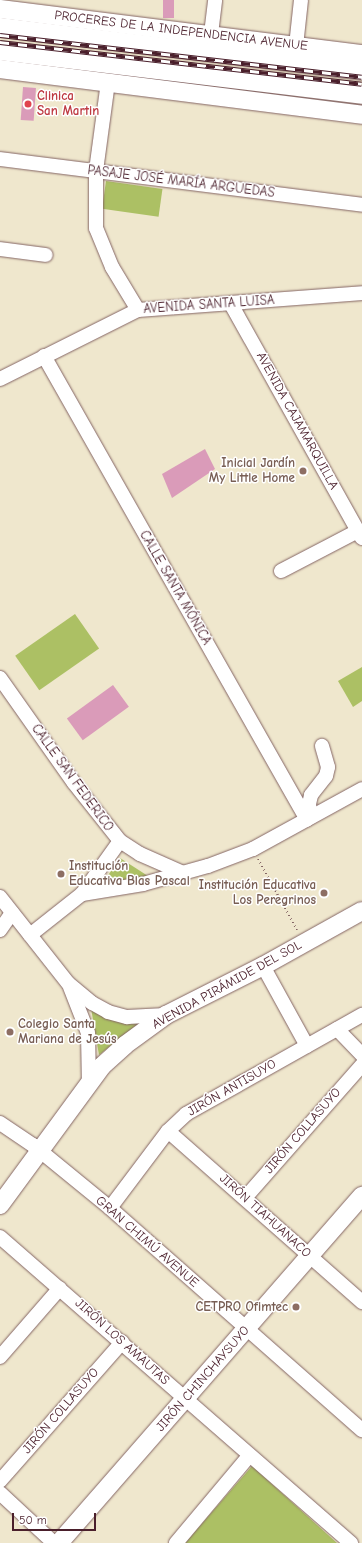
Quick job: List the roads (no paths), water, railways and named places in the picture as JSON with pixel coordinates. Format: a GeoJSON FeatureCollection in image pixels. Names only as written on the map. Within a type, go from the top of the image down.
{"type":"FeatureCollection","features":[{"type":"Feature","properties":{"kind":"main road","name":"PROCERES DE LA INDEPENDENCIA AVENUE"},"geometry":{"type":"LineString","coordinates":[[0,9],[21,6],[296,46],[362,54]]}},
{"type":"Feature","properties":{"kind":"main road","name":"PROCERES DE LA INDEPENDENCIA AVENUE"},"geometry":{"type":"LineString","coordinates":[[0,27],[362,72]]}},
{"type":"Feature","properties":{"kind":"main road"},"geometry":{"type":"LineString","coordinates":[[0,51],[362,95]]}},
{"type":"Feature","properties":{"kind":"main road"},"geometry":{"type":"LineString","coordinates":[[0,70],[108,82],[362,115]]}},
{"type":"Feature","properties":{"kind":"main road","name":"AVENIDA PIRÁMIDE DEL SOL"},"geometry":{"type":"LineString","coordinates":[[0,1205],[89,1083],[125,1045],[166,1015],[263,966],[362,911]]}},
{"type":"Feature","properties":{"kind":"main road","name":"JIRÓN CHINCHAYSUYO"},"geometry":{"type":"LineString","coordinates":[[59,1543],[186,1400],[362,1196]]}},
{"type":"Feature","properties":{"kind":"street"},"geometry":{"type":"LineString","coordinates":[[211,34],[215,0]]}},
{"type":"Feature","properties":{"kind":"street"},"geometry":{"type":"LineString","coordinates":[[296,46],[301,0]]}},
{"type":"Feature","properties":{"kind":"street"},"geometry":{"type":"LineString","coordinates":[[108,82],[96,171],[96,228],[112,267],[138,310]]}},
{"type":"Feature","properties":{"kind":"street","name":"PASAJE JOSÉ MARÍA ARGUEDAS"},"geometry":{"type":"LineString","coordinates":[[0,159],[362,205]]}},
{"type":"Feature","properties":{"kind":"street"},"geometry":{"type":"LineString","coordinates":[[0,248],[46,255]]}},
{"type":"Feature","properties":{"kind":"street","name":"AVENIDA SANTA LUISA"},"geometry":{"type":"LineString","coordinates":[[0,380],[44,356],[138,310],[362,293]]}},
{"type":"Feature","properties":{"kind":"street","name":"AVENIDA CAJAMARQUILLA"},"geometry":{"type":"LineString","coordinates":[[231,304],[360,535]]}},
{"type":"Feature","properties":{"kind":"street","name":"CALLE SANTA MÓNICA"},"geometry":{"type":"LineString","coordinates":[[44,356],[309,818]]}},
{"type":"Feature","properties":{"kind":"street"},"geometry":{"type":"LineString","coordinates":[[282,571],[360,535]]}},
{"type":"Feature","properties":{"kind":"street","name":"CALLE SAN FEDERICO"},"geometry":{"type":"LineString","coordinates":[[0,678],[79,789],[120,841],[140,854],[180,872]]}},
{"type":"Feature","properties":{"kind":"street"},"geometry":{"type":"LineString","coordinates":[[309,818],[309,804],[311,795],[326,776],[328,767],[322,746]]}},
{"type":"Feature","properties":{"kind":"street"},"geometry":{"type":"LineString","coordinates":[[82,894],[143,884],[180,872],[208,866],[253,849],[362,789]]}},
{"type":"Feature","properties":{"kind":"street"},"geometry":{"type":"LineString","coordinates":[[30,935],[82,894],[120,841]]}},
{"type":"Feature","properties":{"kind":"street"},"geometry":{"type":"LineString","coordinates":[[0,897],[68,983],[92,1003],[108,1012],[127,1017],[166,1015]]}},
{"type":"Feature","properties":{"kind":"street"},"geometry":{"type":"LineString","coordinates":[[0,930],[12,913]]}},
{"type":"Feature","properties":{"kind":"street"},"geometry":{"type":"LineString","coordinates":[[263,966],[307,1046]]}},
{"type":"Feature","properties":{"kind":"street"},"geometry":{"type":"LineString","coordinates":[[68,983],[88,1033],[89,1083]]}},
{"type":"Feature","properties":{"kind":"street","name":"JIRÓN ANTISUYO"},"geometry":{"type":"LineString","coordinates":[[110,1208],[168,1131],[186,1114],[203,1102],[362,1015]]}},
{"type":"Feature","properties":{"kind":"street"},"geometry":{"type":"LineString","coordinates":[[336,1029],[362,1055]]}},
{"type":"Feature","properties":{"kind":"street","name":"JIRÓN COLLASUYO"},"geometry":{"type":"LineString","coordinates":[[245,1198],[362,1065]]}},
{"type":"Feature","properties":{"kind":"street","name":"GRAN CHIMÚ AVENUE"},"geometry":{"type":"LineString","coordinates":[[0,1123],[40,1150],[110,1208],[362,1430]]}},
{"type":"Feature","properties":{"kind":"street","name":"JIRÓN TIAHUANACO"},"geometry":{"type":"LineString","coordinates":[[168,1131],[362,1302]]}},
{"type":"Feature","properties":{"kind":"street","name":"JIRÓN LOS AMAUTAS"},"geometry":{"type":"LineString","coordinates":[[0,1237],[122,1342],[249,1456],[351,1543]]}},
{"type":"Feature","properties":{"kind":"street"},"geometry":{"type":"LineString","coordinates":[[0,1357],[60,1288]]}},
{"type":"Feature","properties":{"kind":"street","name":"JIRÓN COLLASUYO"},"geometry":{"type":"LineString","coordinates":[[0,1481],[122,1342]]}},
{"type":"Feature","properties":{"kind":"street"},"geometry":{"type":"LineString","coordinates":[[176,1543],[249,1456]]}},
{"type":"Feature","properties":{"kind":"street"},"geometry":{"type":"LineString","coordinates":[[0,1493],[54,1543]]}},
{"type":"Feature","properties":{"kind":"railway"},"geometry":{"type":"LineString","coordinates":[[0,35],[362,77]]}},
{"type":"Feature","properties":{"kind":"railway"},"geometry":{"type":"LineString","coordinates":[[0,42],[362,84]]}},
{"type":"Feature","properties":{"kind":"place","name":"Clinica San Martin"},"geometry":{"type":"Point","coordinates":[28,104]}},
{"type":"Feature","properties":{"kind":"place","name":"Inicial Jardín My Little Home"},"geometry":{"type":"Point","coordinates":[303,471]}},
{"type":"Feature","properties":{"kind":"place","name":"Institución Educativa Blas Pascal"},"geometry":{"type":"Point","coordinates":[61,874]}},
{"type":"Feature","properties":{"kind":"place","name":"Institución Educativa Los Peregrinos"},"geometry":{"type":"Point","coordinates":[324,893]}},
{"type":"Feature","properties":{"kind":"place","name":"Colegio Santa Mariana de Jesús"},"geometry":{"type":"Point","coordinates":[10,1032]}},
{"type":"Feature","properties":{"kind":"place","name":"CETPRO Ofimtec"},"geometry":{"type":"Point","coordinates":[296,1307]}}]}
